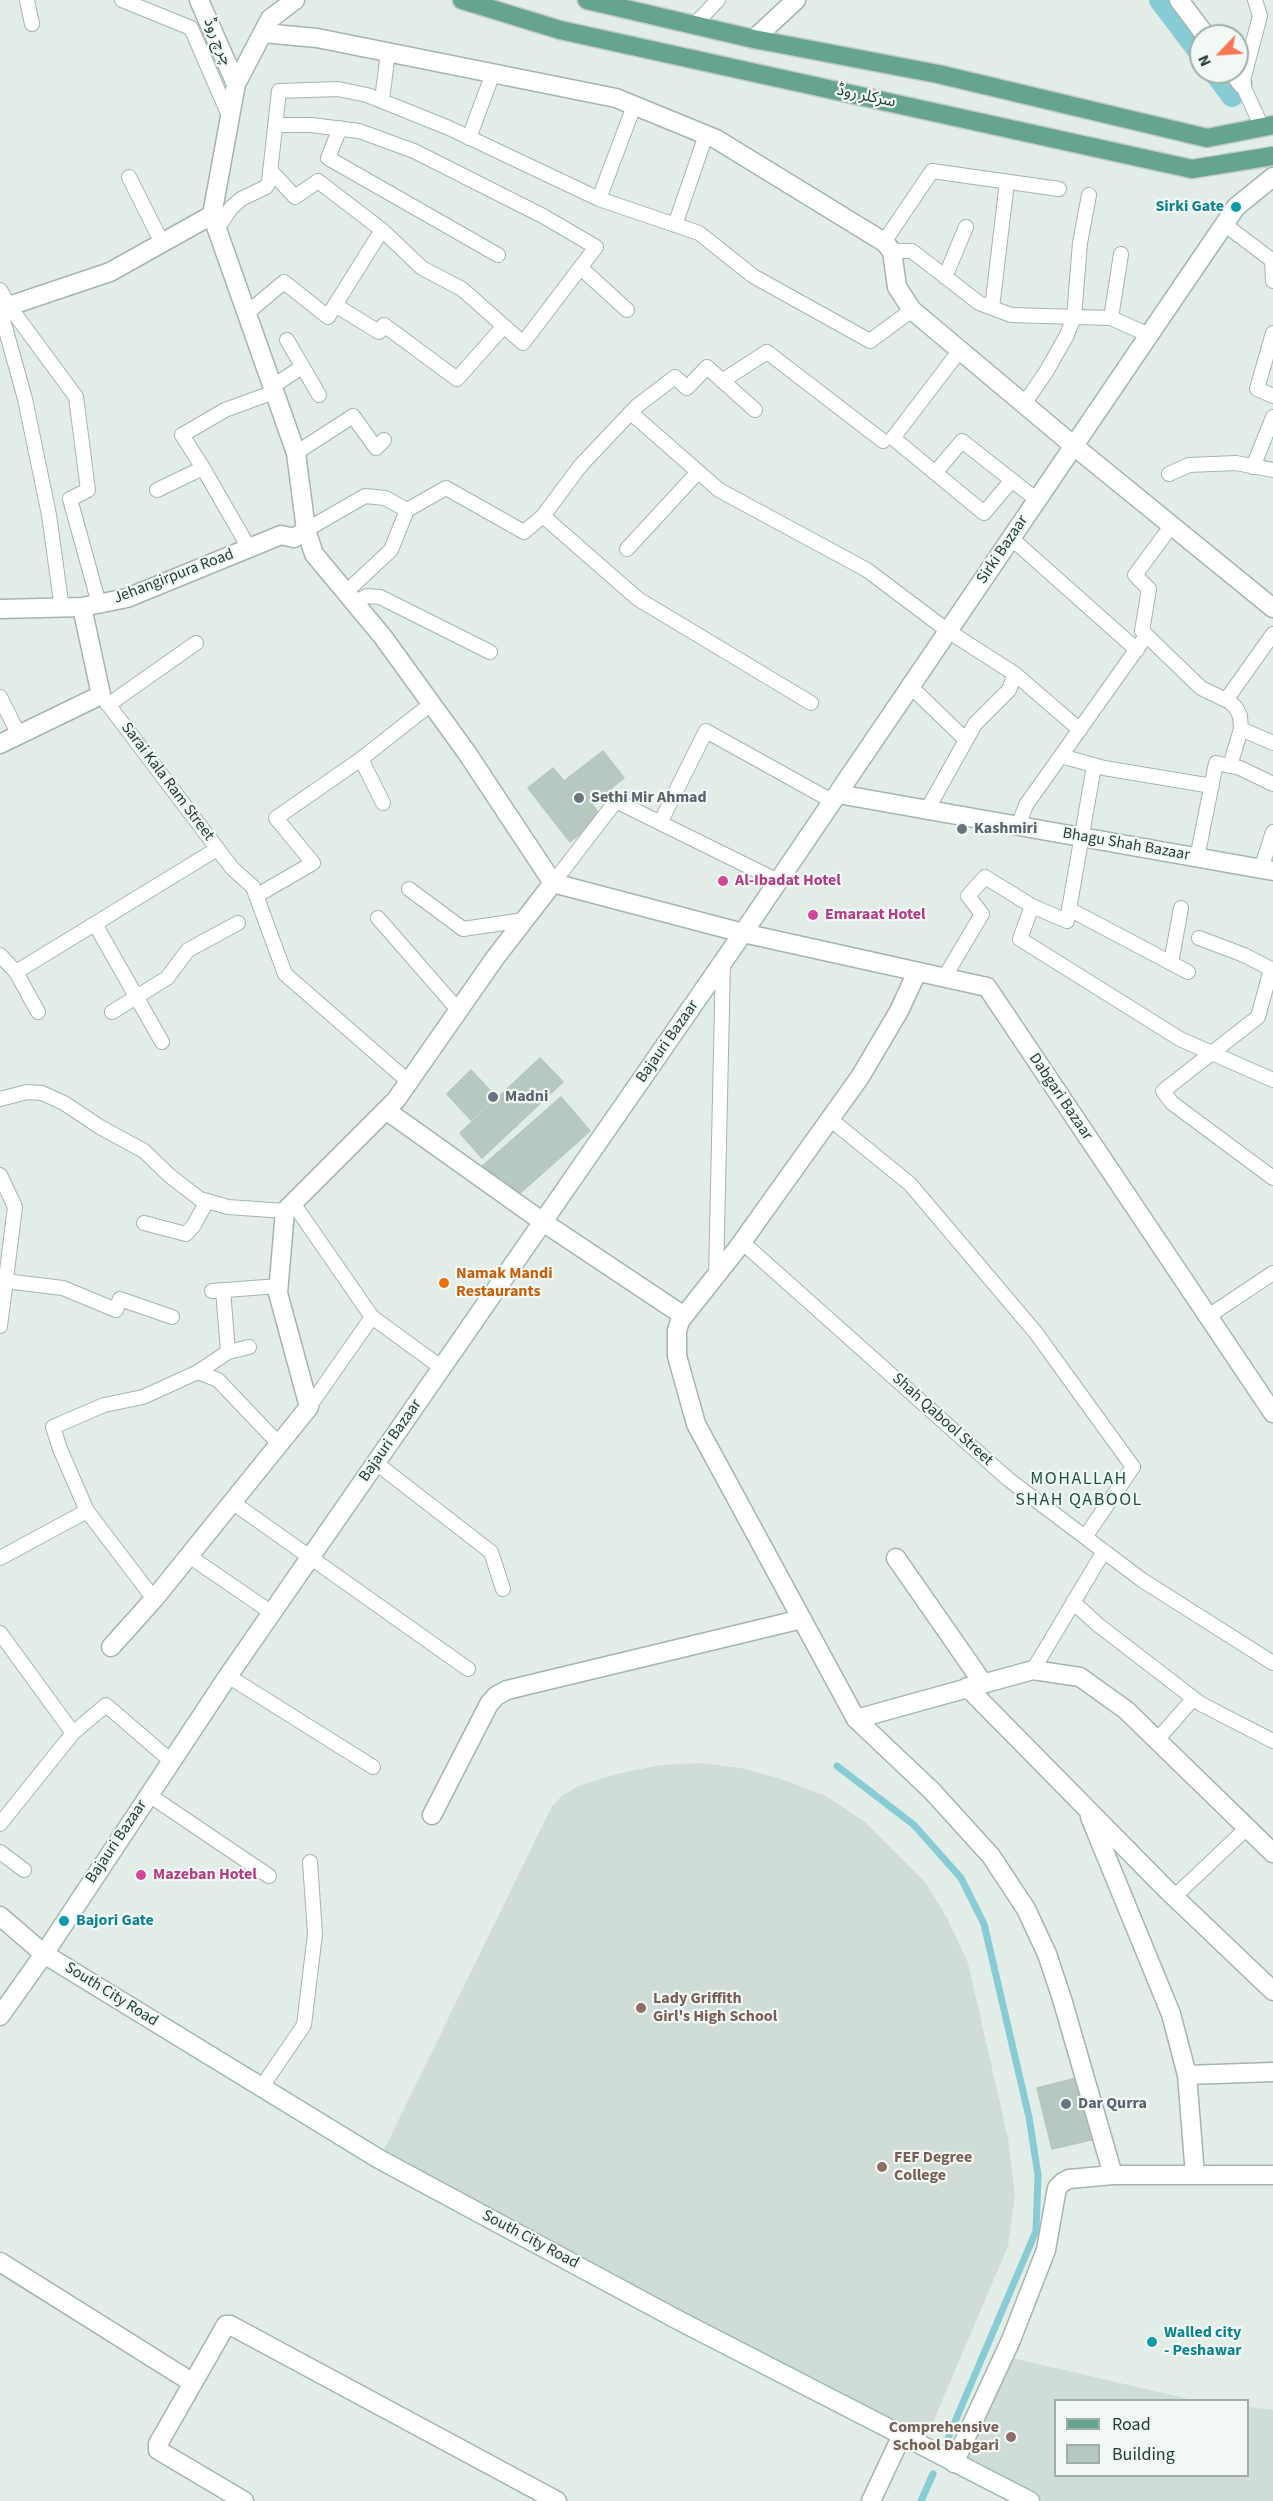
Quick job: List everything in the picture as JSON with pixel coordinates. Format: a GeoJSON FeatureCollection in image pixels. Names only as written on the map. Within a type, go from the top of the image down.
{"type":"FeatureCollection","features":[{"type":"Feature","properties":{"kind":"main road","name":"سرکلر روڈ"},"geometry":{"type":"LineString","coordinates":[[462,0],[560,30],[1192,169],[1273,156]]}},
{"type":"Feature","properties":{"kind":"main road"},"geometry":{"type":"LineString","coordinates":[[587,0],[754,39],[938,74],[1207,138],[1267,126]]}},
{"type":"Feature","properties":{"kind":"main road"},"geometry":{"type":"LineString","coordinates":[[1207,138],[1212,165]]}},
{"type":"Feature","properties":{"kind":"street","name":"چرچ روڈ"},"geometry":{"type":"LineString","coordinates":[[199,0],[236,84]]}},
{"type":"Feature","properties":{"kind":"street"},"geometry":{"type":"LineString","coordinates":[[111,1647],[154,1599],[309,1407],[278,1293],[289,1207],[387,1111],[553,883],[432,704],[383,637],[314,554],[306,530],[296,453],[215,222],[236,84],[270,19],[295,0]]}},
{"type":"Feature","properties":{"kind":"street"},"geometry":{"type":"LineString","coordinates":[[754,39],[796,0]]}},
{"type":"Feature","properties":{"kind":"street"},"geometry":{"type":"LineString","coordinates":[[1179,0],[1197,24]]}},
{"type":"Feature","properties":{"kind":"street"},"geometry":{"type":"LineString","coordinates":[[263,33],[317,38],[616,98],[706,135],[888,246],[897,287],[912,310],[1273,608]]}},
{"type":"Feature","properties":{"kind":"street","name":"Sirki Bazaar"},"geometry":{"type":"LineString","coordinates":[[743,933],[1224,224],[1236,207],[1273,177]]}},
{"type":"Feature","properties":{"kind":"street"},"geometry":{"type":"LineString","coordinates":[[2,304],[110,272],[162,243],[215,222]]}},
{"type":"Feature","properties":{"kind":"street","name":"Jehangirpura Road"},"geometry":{"type":"LineString","coordinates":[[0,609],[62,609],[127,598],[281,535],[294,538],[306,530]]}},
{"type":"Feature","properties":{"kind":"street"},"geometry":{"type":"LineString","coordinates":[[0,744],[105,700],[90,605]]}},
{"type":"Feature","properties":{"kind":"street","name":"Bhagu Shah Bazaar"},"geometry":{"type":"LineString","coordinates":[[835,797],[927,810],[1267,870]]}},
{"type":"Feature","properties":{"kind":"street","name":"Dabgari Bazaar"},"geometry":{"type":"LineString","coordinates":[[553,883],[743,933],[987,987],[1273,1413]]}},
{"type":"Feature","properties":{"kind":"street","name":"Bajauri Bazaar"},"geometry":{"type":"LineString","coordinates":[[0,2016],[44,1954],[228,1676],[743,933]]}},
{"type":"Feature","properties":{"kind":"street"},"geometry":{"type":"LineString","coordinates":[[917,972],[899,1011],[860,1077],[742,1242],[684,1316],[677,1330],[677,1356],[696,1424],[856,1719],[932,1791],[984,1848],[1009,1881],[1026,1909],[1047,1954],[1062,1999],[1113,2175]]}},
{"type":"Feature","properties":{"kind":"street"},"geometry":{"type":"LineString","coordinates":[[387,1111],[543,1222],[684,1316]]}},
{"type":"Feature","properties":{"kind":"street"},"geometry":{"type":"LineString","coordinates":[[896,1558],[975,1685],[1088,1811],[1273,1991]]}},
{"type":"Feature","properties":{"kind":"street"},"geometry":{"type":"LineString","coordinates":[[432,1815],[489,1704],[496,1696],[518,1687],[802,1619]]}},
{"type":"Feature","properties":{"kind":"street"},"geometry":{"type":"LineString","coordinates":[[856,1719],[1033,1670],[1080,1677],[1126,1710],[1273,1853]]}},
{"type":"Feature","properties":{"kind":"street"},"geometry":{"type":"LineString","coordinates":[[1088,1811],[1171,2014],[1187,2075],[1195,2175]]}},
{"type":"Feature","properties":{"kind":"street","name":"South City Road"},"geometry":{"type":"LineString","coordinates":[[0,1916],[44,1954],[379,2160],[678,2320],[1030,2501]]}},
{"type":"Feature","properties":{"kind":"street"},"geometry":{"type":"LineString","coordinates":[[1187,2075],[1273,2072]]}},
{"type":"Feature","properties":{"kind":"street"},"geometry":{"type":"LineString","coordinates":[[954,2463],[1011,2340],[1042,2260],[1058,2188],[1069,2179],[1113,2175],[1273,2175]]}},
{"type":"Feature","properties":{"kind":"street"},"geometry":{"type":"LineString","coordinates":[[0,2262],[193,2383]]}},
{"type":"Feature","properties":{"kind":"street"},"geometry":{"type":"LineString","coordinates":[[244,2501],[158,2450],[158,2444],[226,2325],[230,2325],[557,2501]]}},
{"type":"Feature","properties":{"kind":"street"},"geometry":{"type":"LineString","coordinates":[[871,2501],[902,2435]]}},
{"type":"Feature","properties":{"kind":"lane"},"geometry":{"type":"LineString","coordinates":[[27,0],[32,24]]}},
{"type":"Feature","properties":{"kind":"lane"},"geometry":{"type":"LineString","coordinates":[[122,0],[191,28],[230,118]]}},
{"type":"Feature","properties":{"kind":"lane"},"geometry":{"type":"LineString","coordinates":[[694,25],[718,0]]}},
{"type":"Feature","properties":{"kind":"lane"},"geometry":{"type":"LineString","coordinates":[[1249,53],[1267,16],[1255,0]]}},
{"type":"Feature","properties":{"kind":"lane"},"geometry":{"type":"LineString","coordinates":[[382,100],[388,52]]}},
{"type":"Feature","properties":{"kind":"lane"},"geometry":{"type":"LineString","coordinates":[[469,138],[493,73]]}},
{"type":"Feature","properties":{"kind":"lane"},"geometry":{"type":"LineString","coordinates":[[1241,84],[1267,126]]}},
{"type":"Feature","properties":{"kind":"lane"},"geometry":{"type":"LineString","coordinates":[[215,222],[242,199],[266,187],[269,182],[279,91],[338,88],[382,100],[599,199],[699,233],[753,276],[870,341],[912,310]]}},
{"type":"Feature","properties":{"kind":"lane"},"geometry":{"type":"LineString","coordinates":[[599,199],[634,106]]}},
{"type":"Feature","properties":{"kind":"lane"},"geometry":{"type":"LineString","coordinates":[[270,170],[295,197],[318,180],[382,230],[422,267],[462,289],[523,343],[596,247],[543,216],[414,151],[359,131],[311,125],[275,125]]}},
{"type":"Feature","properties":{"kind":"lane"},"geometry":{"type":"LineString","coordinates":[[340,128],[328,158],[498,255]]}},
{"type":"Feature","properties":{"kind":"lane"},"geometry":{"type":"LineString","coordinates":[[675,225],[706,135]]}},
{"type":"Feature","properties":{"kind":"lane"},"geometry":{"type":"LineString","coordinates":[[1059,189],[932,171],[888,246],[912,252],[979,303],[1011,315],[1111,318],[1149,335]]}},
{"type":"Feature","properties":{"kind":"lane"},"geometry":{"type":"LineString","coordinates":[[129,177],[162,243]]}},
{"type":"Feature","properties":{"kind":"lane"},"geometry":{"type":"LineString","coordinates":[[992,308],[1007,182]]}},
{"type":"Feature","properties":{"kind":"lane"},"geometry":{"type":"LineString","coordinates":[[1024,404],[1046,372],[1067,335],[1074,317],[1080,243],[1089,195]]}},
{"type":"Feature","properties":{"kind":"lane"},"geometry":{"type":"LineString","coordinates":[[1224,224],[1273,261],[1273,281]]}},
{"type":"Feature","properties":{"kind":"lane"},"geometry":{"type":"LineString","coordinates":[[945,277],[966,227]]}},
{"type":"Feature","properties":{"kind":"lane"},"geometry":{"type":"LineString","coordinates":[[247,313],[284,282],[328,317],[382,230]]}},
{"type":"Feature","properties":{"kind":"lane"},"geometry":{"type":"LineString","coordinates":[[1111,318],[1120,254]]}},
{"type":"Feature","properties":{"kind":"lane"},"geometry":{"type":"LineString","coordinates":[[581,268],[627,310]]}},
{"type":"Feature","properties":{"kind":"lane"},"geometry":{"type":"LineString","coordinates":[[2,304],[76,397],[88,490],[70,499],[90,605]]}},
{"type":"Feature","properties":{"kind":"lane"},"geometry":{"type":"LineString","coordinates":[[2,304],[50,515],[62,609]]}},
{"type":"Feature","properties":{"kind":"lane"},"geometry":{"type":"LineString","coordinates":[[335,305],[379,332],[384,325],[457,379],[504,326]]}},
{"type":"Feature","properties":{"kind":"lane"},"geometry":{"type":"LineString","coordinates":[[1273,333],[1257,389],[1273,396]]}},
{"type":"Feature","properties":{"kind":"lane"},"geometry":{"type":"LineString","coordinates":[[287,340],[319,395]]}},
{"type":"Feature","properties":{"kind":"lane"},"geometry":{"type":"LineString","coordinates":[[960,350],[893,438],[984,513],[1012,480]]}},
{"type":"Feature","properties":{"kind":"lane"},"geometry":{"type":"LineString","coordinates":[[722,381],[767,352],[883,441]]}},
{"type":"Feature","properties":{"kind":"lane"},"geometry":{"type":"LineString","coordinates":[[249,548],[182,435],[225,410],[274,389],[303,367]]}},
{"type":"Feature","properties":{"kind":"lane"},"geometry":{"type":"LineString","coordinates":[[350,597],[391,550],[407,510],[446,488],[524,532],[543,516],[581,465],[631,413],[675,377],[687,388],[707,368],[755,410]]}},
{"type":"Feature","properties":{"kind":"lane"},"geometry":{"type":"LineString","coordinates":[[631,413],[719,490],[867,570],[948,631],[1015,674],[1080,730]]}},
{"type":"Feature","properties":{"kind":"lane"},"geometry":{"type":"LineString","coordinates":[[296,453],[353,416],[376,448],[384,440]]}},
{"type":"Feature","properties":{"kind":"lane"},"geometry":{"type":"LineString","coordinates":[[1253,467],[1273,417]]}},
{"type":"Feature","properties":{"kind":"lane"},"geometry":{"type":"LineString","coordinates":[[935,473],[962,441],[1037,500]]}},
{"type":"Feature","properties":{"kind":"lane"},"geometry":{"type":"LineString","coordinates":[[1169,474],[1189,465],[1236,463],[1273,470]]}},
{"type":"Feature","properties":{"kind":"lane"},"geometry":{"type":"LineString","coordinates":[[157,490],[202,468]]}},
{"type":"Feature","properties":{"kind":"lane"},"geometry":{"type":"LineString","coordinates":[[627,549],[698,472]]}},
{"type":"Feature","properties":{"kind":"lane"},"geometry":{"type":"LineString","coordinates":[[306,530],[365,496],[385,498],[407,510]]}},
{"type":"Feature","properties":{"kind":"lane"},"geometry":{"type":"LineString","coordinates":[[543,516],[638,599],[812,703]]}},
{"type":"Feature","properties":{"kind":"lane"},"geometry":{"type":"LineString","coordinates":[[1172,525],[1135,575],[1149,589],[1149,603],[1142,631],[1201,688],[1226,700],[1236,708],[1240,716],[1241,729],[1230,766]]}},
{"type":"Feature","properties":{"kind":"lane"},"geometry":{"type":"LineString","coordinates":[[1011,538],[1137,650]]}},
{"type":"Feature","properties":{"kind":"lane"},"geometry":{"type":"LineString","coordinates":[[350,597],[380,597],[490,652]]}},
{"type":"Feature","properties":{"kind":"lane"},"geometry":{"type":"LineString","coordinates":[[1226,700],[1273,634]]}},
{"type":"Feature","properties":{"kind":"lane"},"geometry":{"type":"LineString","coordinates":[[1018,826],[1026,805],[1146,636]]}},
{"type":"Feature","properties":{"kind":"lane"},"geometry":{"type":"LineString","coordinates":[[105,700],[196,643]]}},
{"type":"Feature","properties":{"kind":"lane"},"geometry":{"type":"LineString","coordinates":[[927,810],[975,724],[1009,690],[1015,674]]}},
{"type":"Feature","properties":{"kind":"lane"},"geometry":{"type":"LineString","coordinates":[[910,686],[966,740]]}},
{"type":"Feature","properties":{"kind":"lane"},"geometry":{"type":"LineString","coordinates":[[0,697],[19,735]]}},
{"type":"Feature","properties":{"kind":"lane","name":"Sarai Kala Ram Street"},"geometry":{"type":"LineString","coordinates":[[105,700],[232,868],[253,887],[285,975],[409,1082]]}},
{"type":"Feature","properties":{"kind":"lane"},"geometry":{"type":"LineString","coordinates":[[256,896],[313,863],[276,818],[361,759],[432,704]]}},
{"type":"Feature","properties":{"kind":"lane"},"geometry":{"type":"LineString","coordinates":[[1241,729],[1273,743]]}},
{"type":"Feature","properties":{"kind":"lane"},"geometry":{"type":"LineString","coordinates":[[660,823],[706,731],[835,797]]}},
{"type":"Feature","properties":{"kind":"lane"},"geometry":{"type":"LineString","coordinates":[[1061,756],[1094,766],[1212,786]]}},
{"type":"Feature","properties":{"kind":"lane"},"geometry":{"type":"LineString","coordinates":[[361,759],[383,803]]}},
{"type":"Feature","properties":{"kind":"lane"},"geometry":{"type":"LineString","coordinates":[[1197,858],[1216,763],[1240,768],[1273,784]]}},
{"type":"Feature","properties":{"kind":"lane"},"geometry":{"type":"LineString","coordinates":[[944,978],[982,914],[968,896],[985,877],[1032,906],[1067,921],[1094,766]]}},
{"type":"Feature","properties":{"kind":"lane"},"geometry":{"type":"LineString","coordinates":[[553,883],[616,801],[778,881]]}},
{"type":"Feature","properties":{"kind":"lane"},"geometry":{"type":"LineString","coordinates":[[1267,870],[1273,832]]}},
{"type":"Feature","properties":{"kind":"lane"},"geometry":{"type":"LineString","coordinates":[[16,972],[217,849]]}},
{"type":"Feature","properties":{"kind":"lane"},"geometry":{"type":"LineString","coordinates":[[409,889],[463,930],[525,920]]}},
{"type":"Feature","properties":{"kind":"lane"},"geometry":{"type":"LineString","coordinates":[[1032,906],[1020,939],[1180,1039],[1273,1080]]}},
{"type":"Feature","properties":{"kind":"lane"},"geometry":{"type":"LineString","coordinates":[[1171,963],[1181,908]]}},
{"type":"Feature","properties":{"kind":"lane"},"geometry":{"type":"LineString","coordinates":[[1069,909],[1188,972]]}},
{"type":"Feature","properties":{"kind":"lane"},"geometry":{"type":"LineString","coordinates":[[378,918],[459,1011]]}},
{"type":"Feature","properties":{"kind":"lane"},"geometry":{"type":"LineString","coordinates":[[112,1012],[167,978],[188,950],[238,923]]}},
{"type":"Feature","properties":{"kind":"lane"},"geometry":{"type":"LineString","coordinates":[[95,924],[162,1042]]}},
{"type":"Feature","properties":{"kind":"lane"},"geometry":{"type":"LineString","coordinates":[[1199,938],[1272,969],[1258,1017],[1210,1052],[1163,1091],[1172,1103],[1273,1178]]}},
{"type":"Feature","properties":{"kind":"lane"},"geometry":{"type":"LineString","coordinates":[[0,955],[16,972],[38,1012]]}},
{"type":"Feature","properties":{"kind":"lane"},"geometry":{"type":"LineString","coordinates":[[716,1277],[723,962]]}},
{"type":"Feature","properties":{"kind":"lane"},"geometry":{"type":"LineString","coordinates":[[0,1099],[34,1092],[42,1093],[64,1103],[100,1127],[144,1151],[201,1199],[228,1208],[289,1207],[372,1317],[441,1368]]}},
{"type":"Feature","properties":{"kind":"lane"},"geometry":{"type":"LineString","coordinates":[[830,1119],[910,1184],[1036,1333],[1133,1467],[1085,1537]]}},
{"type":"Feature","properties":{"kind":"lane"},"geometry":{"type":"LineString","coordinates":[[0,1174],[15,1207],[3,1263],[5,1281],[0,1326]]}},
{"type":"Feature","properties":{"kind":"lane"},"geometry":{"type":"LineString","coordinates":[[144,1223],[186,1234],[194,1225],[207,1201]]}},
{"type":"Feature","properties":{"kind":"lane","name":"Shah Qabool Street"},"geometry":{"type":"LineString","coordinates":[[742,1242],[1008,1479],[1142,1580],[1273,1663]]}},
{"type":"Feature","properties":{"kind":"lane"},"geometry":{"type":"LineString","coordinates":[[1207,1317],[1273,1273]]}},
{"type":"Feature","properties":{"kind":"lane"},"geometry":{"type":"LineString","coordinates":[[5,1281],[63,1288],[116,1310],[120,1299],[172,1317]]}},
{"type":"Feature","properties":{"kind":"lane"},"geometry":{"type":"LineString","coordinates":[[228,1352],[217,1290],[279,1286]]}},
{"type":"Feature","properties":{"kind":"lane"},"geometry":{"type":"LineString","coordinates":[[309,1407],[372,1317]]}},
{"type":"Feature","properties":{"kind":"lane"},"geometry":{"type":"LineString","coordinates":[[154,1599],[87,1511],[53,1427],[104,1406],[143,1396],[198,1372],[228,1352],[249,1347]]}},
{"type":"Feature","properties":{"kind":"lane"},"geometry":{"type":"LineString","coordinates":[[198,1372],[218,1380],[279,1444]]}},
{"type":"Feature","properties":{"kind":"lane"},"geometry":{"type":"LineString","coordinates":[[376,1463],[491,1552],[503,1589]]}},
{"type":"Feature","properties":{"kind":"lane"},"geometry":{"type":"LineString","coordinates":[[232,1502],[468,1669]]}},
{"type":"Feature","properties":{"kind":"lane"},"geometry":{"type":"LineString","coordinates":[[0,1558],[87,1511]]}},
{"type":"Feature","properties":{"kind":"lane"},"geometry":{"type":"LineString","coordinates":[[1033,1670],[1104,1551]]}},
{"type":"Feature","properties":{"kind":"lane"},"geometry":{"type":"LineString","coordinates":[[189,1556],[272,1613]]}},
{"type":"Feature","properties":{"kind":"lane"},"geometry":{"type":"LineString","coordinates":[[1073,1602],[1097,1624],[1193,1699],[1273,1741]]}},
{"type":"Feature","properties":{"kind":"lane"},"geometry":{"type":"LineString","coordinates":[[0,1633],[73,1733]]}},
{"type":"Feature","properties":{"kind":"lane"},"geometry":{"type":"LineString","coordinates":[[228,1676],[373,1767]]}},
{"type":"Feature","properties":{"kind":"lane"},"geometry":{"type":"LineString","coordinates":[[1156,1740],[1193,1699]]}},
{"type":"Feature","properties":{"kind":"lane"},"geometry":{"type":"LineString","coordinates":[[0,1824],[73,1733],[106,1705],[171,1761]]}},
{"type":"Feature","properties":{"kind":"lane"},"geometry":{"type":"LineString","coordinates":[[149,1794],[269,1876]]}},
{"type":"Feature","properties":{"kind":"lane"},"geometry":{"type":"LineString","coordinates":[[1174,1897],[1247,1828]]}},
{"type":"Feature","properties":{"kind":"lane"},"geometry":{"type":"LineString","coordinates":[[0,1852],[24,1870]]}},
{"type":"Feature","properties":{"kind":"lane"},"geometry":{"type":"LineString","coordinates":[[261,2088],[304,2025],[315,1934],[310,1862]]}},
{"type":"Feature","properties":{"kind":"shaded area","name":"Lady Griffith Girl's High School"},"geometry":{"type":"Polygon","coordinates":[[[701,1763],[741,1768],[781,1779],[826,1796],[865,1822],[926,1883],[947,1918],[968,1963],[1008,2138],[1015,2196],[1008,2246],[923,2446],[379,2160],[552,1806],[563,1795],[579,1786],[616,1774],[661,1765],[701,1763]]]}},
{"type":"Feature","properties":{"kind":"shaded area","name":"Comprehensive School Dabgari"},"geometry":{"type":"Polygon","coordinates":[[[1004,2356],[1189,2399],[1054,2399],[1054,2477],[1249,2477],[1249,2407],[1273,2410],[1273,2501],[1030,2501],[954,2463],[1004,2356]]]}},
{"type":"Feature","properties":{"kind":"building"},"geometry":{"type":"Polygon","coordinates":[[[603,751],[624,778],[592,804],[601,817],[570,842],[528,788],[553,768],[564,781],[603,751]]]}},
{"type":"Feature","properties":{"kind":"building"},"geometry":{"type":"Polygon","coordinates":[[[540,1058],[563,1082],[482,1158],[460,1133],[540,1058]]]}},
{"type":"Feature","properties":{"kind":"building"},"geometry":{"type":"Polygon","coordinates":[[[471,1070],[496,1097],[471,1120],[447,1094],[471,1070]]]}},
{"type":"Feature","properties":{"kind":"building"},"geometry":{"type":"Polygon","coordinates":[[[561,1097],[590,1131],[518,1195],[479,1169],[561,1097]]]}},
{"type":"Feature","properties":{"kind":"building"},"geometry":{"type":"Polygon","coordinates":[[[1080,2077],[1095,2139],[1052,2149],[1037,2088],[1080,2077]]]}},
{"type":"Feature","properties":{"kind":"waterway"},"geometry":{"type":"LineString","coordinates":[[1160,0],[1189,38]]}},
{"type":"Feature","properties":{"kind":"waterway"},"geometry":{"type":"LineString","coordinates":[[1223,84],[1232,96]]}},
{"type":"Feature","properties":{"kind":"waterway"},"geometry":{"type":"LineString","coordinates":[[837,1766],[914,1825],[961,1878],[984,1924],[1029,2117],[1038,2175],[1036,2231],[948,2438]]}},
{"type":"Feature","properties":{"kind":"waterway"},"geometry":{"type":"LineString","coordinates":[[921,2501],[933,2474]]}},
{"type":"Feature","properties":{"kind":"place","name":"Sirki Gate"},"geometry":{"type":"Point","coordinates":[1236,207]}},
{"type":"Feature","properties":{"kind":"place","name":"Sethi Mir Ahmad"},"geometry":{"type":"Point","coordinates":[579,798]}},
{"type":"Feature","properties":{"kind":"place","name":"Kashmiri"},"geometry":{"type":"Point","coordinates":[962,829]}},
{"type":"Feature","properties":{"kind":"place","name":"Al-Ibadat Hotel"},"geometry":{"type":"Point","coordinates":[723,881]}},
{"type":"Feature","properties":{"kind":"place","name":"Emaraat Hotel"},"geometry":{"type":"Point","coordinates":[813,915]}},
{"type":"Feature","properties":{"kind":"place","name":"Madni"},"geometry":{"type":"Point","coordinates":[493,1097]}},
{"type":"Feature","properties":{"kind":"place","name":"Namak Mandi Restaurants"},"geometry":{"type":"Point","coordinates":[444,1283]}},
{"type":"Feature","properties":{"kind":"place","name":"Mazeban Hotel"},"geometry":{"type":"Point","coordinates":[141,1875]}},
{"type":"Feature","properties":{"kind":"place","name":"Bajori Gate"},"geometry":{"type":"Point","coordinates":[64,1921]}},
{"type":"Feature","properties":{"kind":"place","name":"Lady Griffith Girl's High School"},"geometry":{"type":"Point","coordinates":[641,2008]}},
{"type":"Feature","properties":{"kind":"place","name":"Dar Qurra"},"geometry":{"type":"Point","coordinates":[1066,2104]}},
{"type":"Feature","properties":{"kind":"place","name":"FEF Degree College"},"geometry":{"type":"Point","coordinates":[882,2167]}},
{"type":"Feature","properties":{"kind":"place","name":"Walled city - Peshawar"},"geometry":{"type":"Point","coordinates":[1152,2342]}},
{"type":"Feature","properties":{"kind":"place","name":"Comprehensive School Dabgari"},"geometry":{"type":"Point","coordinates":[1011,2437]}},
{"type":"Feature","properties":{"kind":"district","name":"MOHALLAH SHAH QABOOL"},"geometry":{"type":"Point","coordinates":[1079,1490]}}]}
